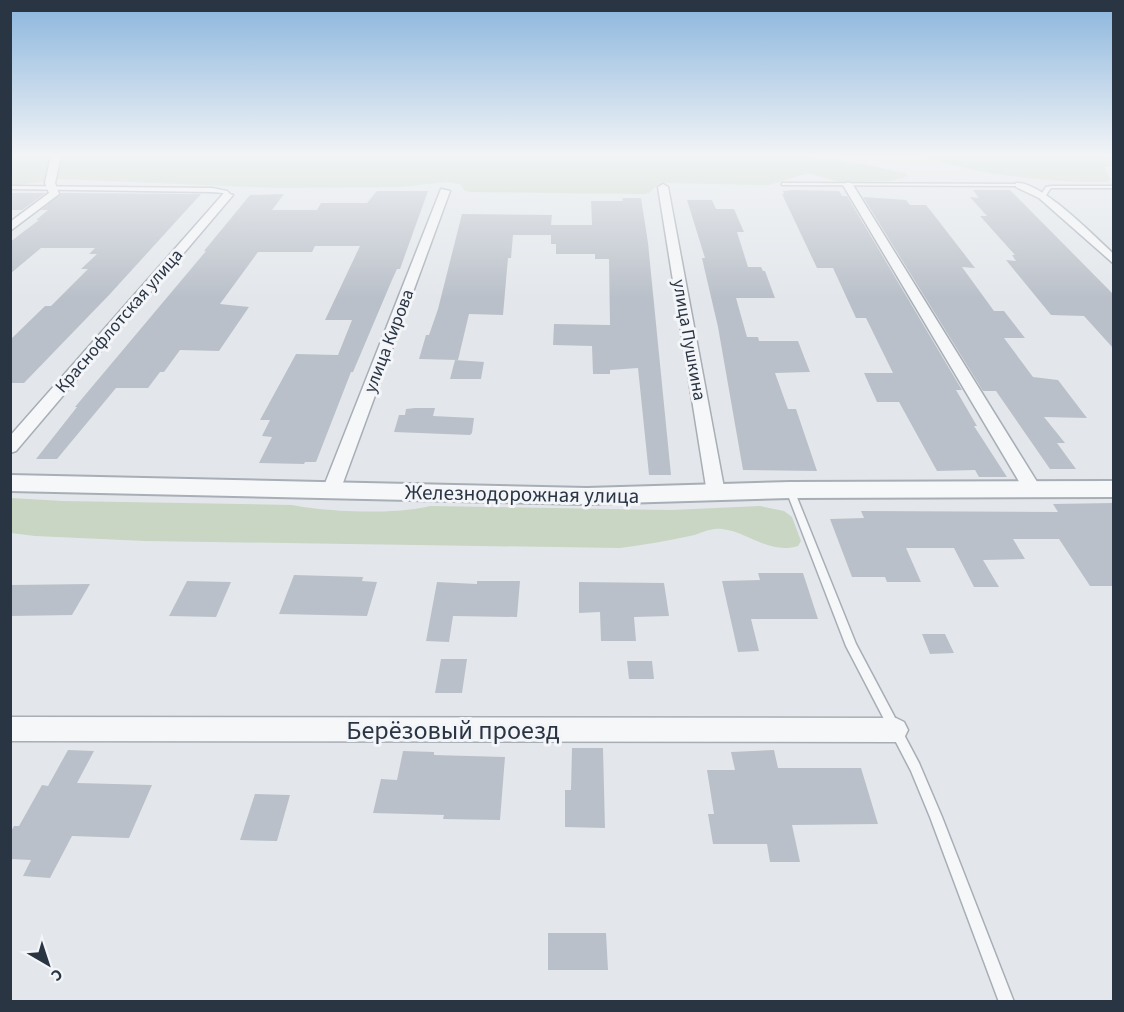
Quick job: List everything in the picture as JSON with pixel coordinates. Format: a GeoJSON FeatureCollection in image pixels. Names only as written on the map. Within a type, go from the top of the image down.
{"type":"FeatureCollection","features":[{"type":"Feature","properties":{"kind":"street"},"geometry":{"type":"LineString","coordinates":[[10,228],[42,203]]}},
{"type":"Feature","properties":{"kind":"street","name":"Краснофлотская улица"},"geometry":{"type":"LineString","coordinates":[[10,447],[221,203]]}},
{"type":"Feature","properties":{"kind":"street","name":"улица Кирова"},"geometry":{"type":"LineString","coordinates":[[331,491],[440,203]]}},
{"type":"Feature","properties":{"kind":"street","name":"улица Пушкина"},"geometry":{"type":"LineString","coordinates":[[666,203],[716,493]]}},
{"type":"Feature","properties":{"kind":"street"},"geometry":{"type":"LineString","coordinates":[[860,203],[1033,490]]}},
{"type":"Feature","properties":{"kind":"street"},"geometry":{"type":"LineString","coordinates":[[1052,203],[1113,261]]}},
{"type":"Feature","properties":{"kind":"street","name":"Железнодорожная улица"},"geometry":{"type":"LineString","coordinates":[[10,483],[587,496],[790,490],[1113,489]]}},
{"type":"Feature","properties":{"kind":"street","name":"Берёзовый проезд"},"geometry":{"type":"LineString","coordinates":[[10,729],[896,730]]}},
{"type":"Feature","properties":{"kind":"lane"},"geometry":{"type":"LineString","coordinates":[[790,490],[851,646],[869,685],[896,730],[936,817],[1007,1002]]}},
{"type":"Feature","properties":{"kind":"green space"},"geometry":{"type":"Polygon","coordinates":[[[11,498],[292,505],[361,512],[399,511],[430,506],[671,510],[760,506],[784,511],[792,517],[801,541],[798,546],[778,548],[732,531],[718,529],[673,540],[620,548],[145,541],[35,536],[11,533],[11,498]]]}},
{"type":"Feature","properties":{"kind":"building"},"geometry":{"type":"Polygon","coordinates":[[[10,203],[32,203],[22,210],[10,210],[10,203]]]}},
{"type":"Feature","properties":{"kind":"building"},"geometry":{"type":"Polygon","coordinates":[[[49,203],[193,203],[110,294],[24,383],[10,383],[10,340],[45,306],[51,306],[88,269],[81,269],[97,254],[89,254],[95,248],[41,248],[10,274],[10,242],[39,220],[36,220],[48,210],[41,210],[49,203]]]}},
{"type":"Feature","properties":{"kind":"building"},"geometry":{"type":"Polygon","coordinates":[[[243,203],[277,203],[272,210],[317,210],[321,203],[424,203],[400,269],[397,269],[353,372],[351,372],[316,462],[259,463],[272,437],[262,436],[270,420],[260,420],[296,354],[338,355],[352,320],[325,320],[360,246],[315,246],[312,252],[258,252],[220,304],[249,307],[219,351],[180,350],[164,372],[160,372],[148,388],[116,388],[57,459],[36,459],[77,407],[75,407],[243,203]]]}},
{"type":"Feature","properties":{"kind":"building"},"geometry":{"type":"Polygon","coordinates":[[[591,203],[642,203],[648,243],[671,475],[649,475],[638,368],[610,370],[610,374],[593,374],[592,346],[553,345],[554,324],[610,325],[609,259],[595,259],[595,254],[556,254],[556,244],[551,244],[551,235],[513,235],[511,258],[508,258],[503,315],[469,314],[458,360],[419,359],[426,335],[429,335],[438,309],[462,214],[552,215],[551,225],[592,225],[591,203]]]}},
{"type":"Feature","properties":{"kind":"building"},"geometry":{"type":"Polygon","coordinates":[[[688,203],[713,203],[716,209],[734,209],[744,232],[737,232],[748,267],[761,267],[765,271],[775,298],[736,298],[747,337],[758,337],[759,341],[798,341],[810,372],[775,373],[788,409],[796,409],[817,471],[743,470],[718,327],[702,258],[705,258],[688,203]]]}},
{"type":"Feature","properties":{"kind":"building"},"geometry":{"type":"Polygon","coordinates":[[[786,203],[851,203],[962,390],[956,390],[977,426],[974,426],[1007,477],[979,477],[975,470],[937,471],[899,402],[877,402],[864,373],[893,373],[866,318],[856,318],[833,268],[817,268],[786,203]]]}},
{"type":"Feature","properties":{"kind":"building"},"geometry":{"type":"Polygon","coordinates":[[[867,203],[926,205],[934,215],[975,268],[962,267],[994,311],[1004,311],[1025,338],[1004,338],[1033,377],[1058,380],[1087,418],[1044,417],[1065,443],[1057,443],[1076,469],[1050,469],[996,391],[983,391],[867,203]]]}},
{"type":"Feature","properties":{"kind":"building"},"geometry":{"type":"Polygon","coordinates":[[[976,203],[1023,203],[1113,294],[1113,348],[1084,316],[1051,315],[1006,260],[1016,261],[1012,255],[1015,255],[980,216],[987,216],[976,203]]]}},
{"type":"Feature","properties":{"kind":"building"},"geometry":{"type":"Polygon","coordinates":[[[455,360],[484,362],[481,379],[450,379],[455,360]]]}},
{"type":"Feature","properties":{"kind":"building"},"geometry":{"type":"Polygon","coordinates":[[[435,408],[433,416],[474,418],[472,433],[470,435],[394,432],[399,415],[405,415],[406,409],[435,408]]]}},
{"type":"Feature","properties":{"kind":"building"},"geometry":{"type":"Polygon","coordinates":[[[1113,503],[1113,586],[1090,586],[1059,539],[1013,539],[1025,559],[983,560],[999,587],[974,587],[954,548],[906,548],[921,582],[887,582],[885,577],[852,577],[830,519],[864,518],[861,511],[1058,512],[1053,504],[1113,503]]]}},
{"type":"Feature","properties":{"kind":"building"},"geometry":{"type":"Polygon","coordinates":[[[758,573],[803,573],[818,619],[751,619],[759,651],[738,652],[722,581],[760,580],[758,573]]]}},
{"type":"Feature","properties":{"kind":"building"},"geometry":{"type":"Polygon","coordinates":[[[294,575],[363,577],[362,581],[377,582],[367,616],[279,614],[294,575]]]}},
{"type":"Feature","properties":{"kind":"building"},"geometry":{"type":"Polygon","coordinates":[[[187,581],[231,582],[216,617],[169,616],[187,581]]]}},
{"type":"Feature","properties":{"kind":"building"},"geometry":{"type":"Polygon","coordinates":[[[477,581],[520,581],[517,617],[453,616],[449,642],[426,641],[437,582],[477,584],[477,581]]]}},
{"type":"Feature","properties":{"kind":"building"},"geometry":{"type":"Polygon","coordinates":[[[579,582],[664,583],[669,616],[634,617],[636,641],[601,641],[600,612],[579,613],[579,582]]]}},
{"type":"Feature","properties":{"kind":"building"},"geometry":{"type":"Polygon","coordinates":[[[90,584],[72,615],[10,616],[10,585],[90,584]]]}},
{"type":"Feature","properties":{"kind":"building"},"geometry":{"type":"Polygon","coordinates":[[[922,634],[945,634],[954,653],[930,654],[922,634]]]}},
{"type":"Feature","properties":{"kind":"building"},"geometry":{"type":"Polygon","coordinates":[[[441,659],[467,659],[462,693],[435,693],[441,659]]]}},
{"type":"Feature","properties":{"kind":"building"},"geometry":{"type":"Polygon","coordinates":[[[627,661],[652,661],[654,679],[629,679],[627,661]]]}},
{"type":"Feature","properties":{"kind":"building"},"geometry":{"type":"Polygon","coordinates":[[[572,748],[603,748],[605,828],[565,827],[565,790],[571,790],[572,748]]]}},
{"type":"Feature","properties":{"kind":"building"},"geometry":{"type":"Polygon","coordinates":[[[68,750],[94,751],[77,783],[152,785],[129,838],[72,836],[50,878],[23,876],[31,860],[10,859],[10,833],[14,826],[19,826],[42,785],[48,786],[68,750]]]}},
{"type":"Feature","properties":{"kind":"building"},"geometry":{"type":"Polygon","coordinates":[[[774,750],[778,768],[861,768],[878,824],[792,825],[800,862],[770,862],[767,844],[713,844],[708,814],[714,814],[707,770],[735,770],[731,752],[774,750]]]}},
{"type":"Feature","properties":{"kind":"building"},"geometry":{"type":"Polygon","coordinates":[[[403,751],[434,752],[434,755],[505,757],[500,820],[443,819],[444,815],[373,813],[381,779],[397,780],[403,751]]]}},
{"type":"Feature","properties":{"kind":"building"},"geometry":{"type":"Polygon","coordinates":[[[255,794],[290,795],[277,841],[240,840],[255,794]]]}},
{"type":"Feature","properties":{"kind":"building"},"geometry":{"type":"Polygon","coordinates":[[[548,933],[606,933],[608,970],[548,970],[548,933]]]}}]}
